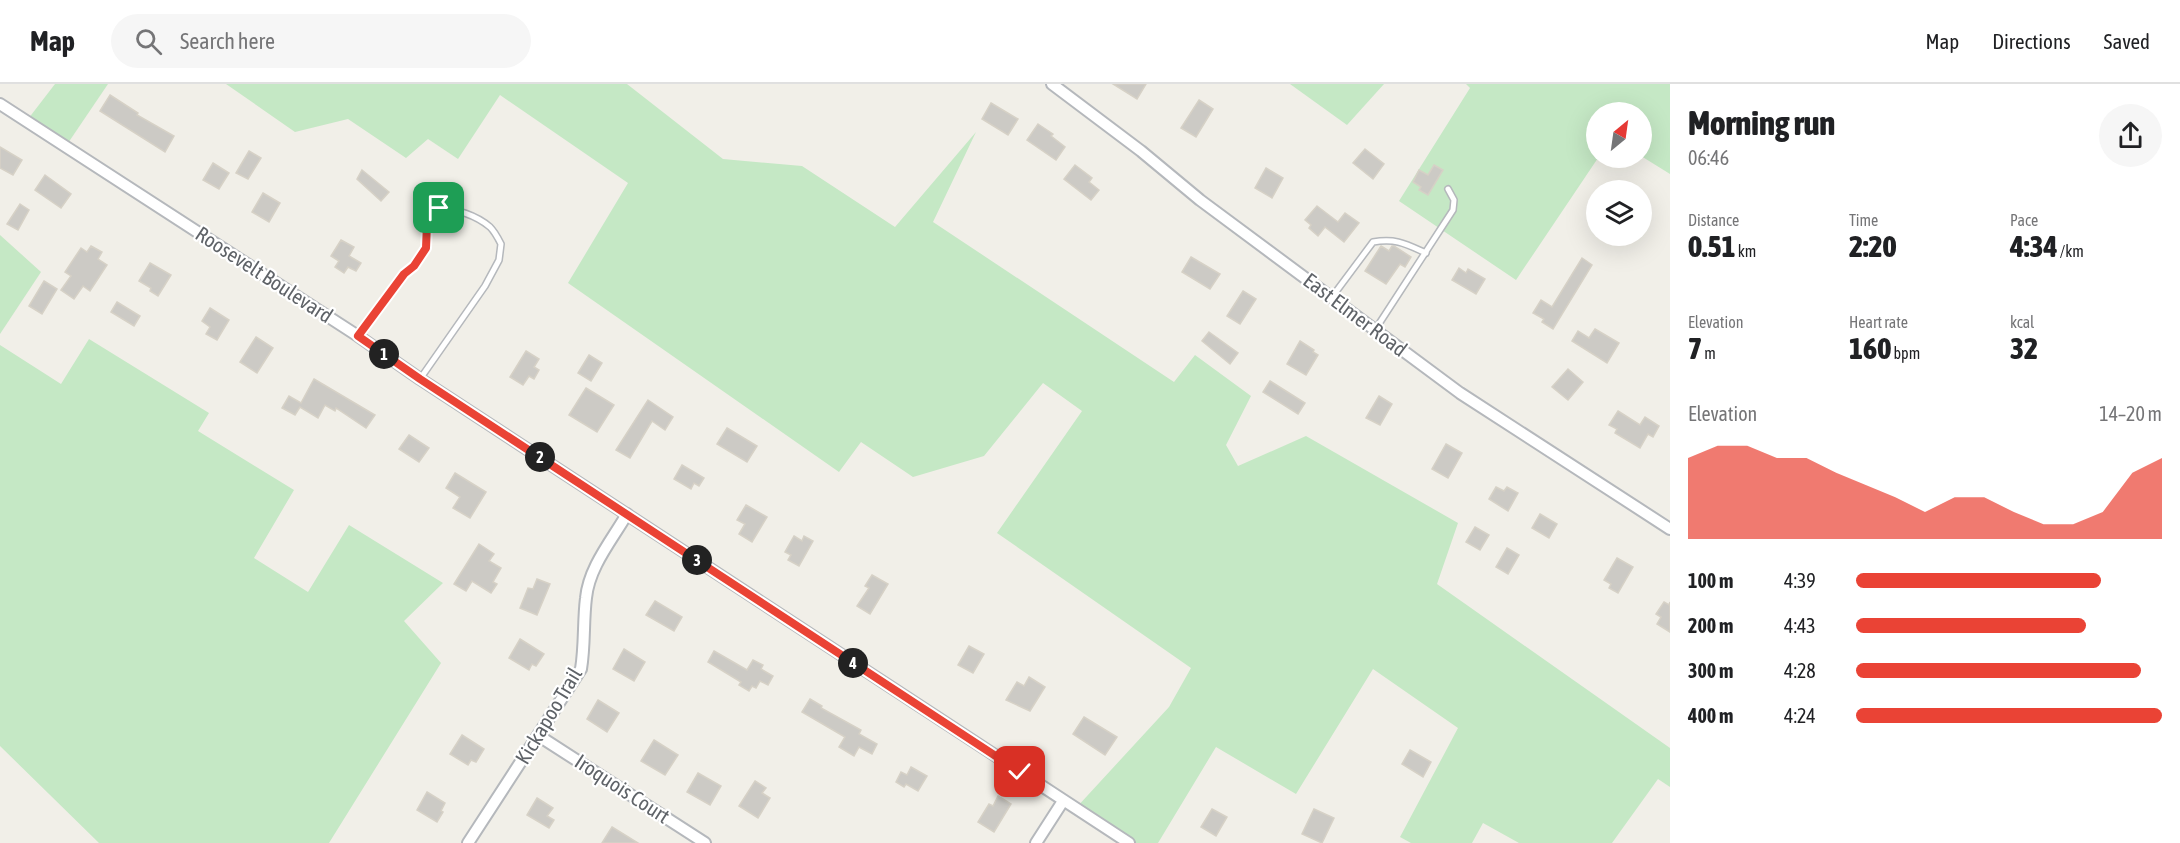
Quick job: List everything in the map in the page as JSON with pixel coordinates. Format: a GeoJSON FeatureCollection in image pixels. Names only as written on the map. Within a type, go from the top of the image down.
{"type":"FeatureCollection","features":[{"type":"Feature","properties":{"kind":"street","name":"East Elmer Road"},"geometry":{"type":"LineString","coordinates":[[1052,84],[1141,151],[1200,200],[1460,393],[1670,529]]}},
{"type":"Feature","properties":{"kind":"street","name":"Roosevelt Boulevard"},"geometry":{"type":"LineString","coordinates":[[0,104],[358,336],[420,379],[1129,843]]}},
{"type":"Feature","properties":{"kind":"street","name":"Kickapoo Trail"},"geometry":{"type":"LineString","coordinates":[[468,843],[581,669],[589,583],[594,568],[627,514]]}},
{"type":"Feature","properties":{"kind":"street","name":"Iroquois Court"},"geometry":{"type":"LineString","coordinates":[[539,736],[705,843]]}},
{"type":"Feature","properties":{"kind":"street"},"geometry":{"type":"LineString","coordinates":[[1036,843],[1064,801]]}},
{"type":"Feature","properties":{"kind":"lane"},"geometry":{"type":"LineString","coordinates":[[1376,330],[1454,210],[1454,200],[1448,189]]}},
{"type":"Feature","properties":{"kind":"lane"},"geometry":{"type":"LineString","coordinates":[[358,336],[426,248],[427,224],[439,208],[452,208],[490,227],[501,243],[499,260],[485,286],[420,379]]}},
{"type":"Feature","properties":{"kind":"lane"},"geometry":{"type":"LineString","coordinates":[[1332,297],[1373,242],[1388,240],[1407,244],[1426,254]]}},
{"type":"Feature","properties":{"kind":"green space"},"geometry":{"type":"Polygon","coordinates":[[[55,84],[108,84],[64,149],[25,123],[55,84]]]}},
{"type":"Feature","properties":{"kind":"green space"},"geometry":{"type":"Polygon","coordinates":[[[226,84],[627,84],[723,159],[802,166],[895,227],[976,132],[933,222],[1174,382],[1195,355],[1251,396],[1226,445],[1238,466],[1306,436],[1458,523],[1437,584],[1670,748],[1670,787],[1658,779],[1612,843],[1519,843],[1483,823],[1472,843],[1411,843],[1400,837],[1458,728],[1373,669],[1296,794],[1216,747],[1158,843],[1132,843],[1076,808],[1169,707],[1191,668],[997,533],[1082,411],[1043,383],[984,456],[913,477],[861,442],[839,472],[568,283],[628,183],[500,95],[458,159],[428,139],[406,158],[348,119],[295,132],[226,84]]]}},
{"type":"Feature","properties":{"kind":"green space"},"geometry":{"type":"Polygon","coordinates":[[[1290,84],[1384,84],[1347,125],[1290,84]]]}},
{"type":"Feature","properties":{"kind":"green space"},"geometry":{"type":"Polygon","coordinates":[[[1466,84],[1670,84],[1670,174],[1652,163],[1652,102],[1586,102],[1586,168],[1591,168],[1516,280],[1399,201],[1470,88],[1466,84]]]}},
{"type":"Feature","properties":{"kind":"green space"},"geometry":{"type":"Polygon","coordinates":[[[0,235],[41,272],[0,334],[0,235]]]}},
{"type":"Feature","properties":{"kind":"green space"},"geometry":{"type":"Polygon","coordinates":[[[89,339],[209,413],[198,431],[294,490],[254,558],[308,592],[349,525],[443,583],[404,621],[441,663],[329,843],[99,843],[0,746],[0,345],[61,384],[89,339]]]}},
{"type":"Feature","properties":{"kind":"building"},"geometry":{"type":"Polygon","coordinates":[[[1113,84],[1146,84],[1137,99],[1113,84]]]}},
{"type":"Feature","properties":{"kind":"building"},"geometry":{"type":"Polygon","coordinates":[[[110,95],[138,113],[137,115],[174,136],[165,152],[100,111],[110,95]]]}},
{"type":"Feature","properties":{"kind":"building"},"geometry":{"type":"Polygon","coordinates":[[[1199,100],[1213,109],[1196,137],[1181,128],[1199,100]]]}},
{"type":"Feature","properties":{"kind":"building"},"geometry":{"type":"Polygon","coordinates":[[[991,103],[1018,119],[1008,135],[982,119],[991,103]]]}},
{"type":"Feature","properties":{"kind":"building"},"geometry":{"type":"Polygon","coordinates":[[[1038,124],[1053,134],[1051,136],[1065,147],[1056,160],[1027,140],[1038,124]]]}},
{"type":"Feature","properties":{"kind":"building"},"geometry":{"type":"Polygon","coordinates":[[[0,147],[22,160],[13,175],[0,168],[0,147]]]}},
{"type":"Feature","properties":{"kind":"building"},"geometry":{"type":"Polygon","coordinates":[[[1365,149],[1384,164],[1373,179],[1353,163],[1365,149]]]}},
{"type":"Feature","properties":{"kind":"building"},"geometry":{"type":"Polygon","coordinates":[[[249,151],[261,158],[248,179],[236,173],[249,151]]]}},
{"type":"Feature","properties":{"kind":"building"},"geometry":{"type":"Polygon","coordinates":[[[213,163],[229,173],[219,189],[203,180],[213,163]]]}},
{"type":"Feature","properties":{"kind":"building"},"geometry":{"type":"Polygon","coordinates":[[[1075,165],[1092,178],[1089,182],[1099,190],[1091,200],[1064,179],[1075,165]]]}},
{"type":"Feature","properties":{"kind":"building"},"geometry":{"type":"Polygon","coordinates":[[[1434,165],[1443,170],[1428,195],[1419,190],[1421,187],[1413,182],[1419,170],[1428,175],[1434,165]]]}},
{"type":"Feature","properties":{"kind":"building"},"geometry":{"type":"Polygon","coordinates":[[[1266,168],[1283,178],[1272,198],[1255,188],[1266,168]]]}},
{"type":"Feature","properties":{"kind":"building"},"geometry":{"type":"Polygon","coordinates":[[[362,170],[389,192],[381,201],[357,179],[362,170]]]}},
{"type":"Feature","properties":{"kind":"building"},"geometry":{"type":"Polygon","coordinates":[[[45,175],[71,194],[61,208],[35,190],[45,175]]]}},
{"type":"Feature","properties":{"kind":"building"},"geometry":{"type":"Polygon","coordinates":[[[263,193],[280,203],[269,222],[252,212],[263,193]]]}},
{"type":"Feature","properties":{"kind":"building"},"geometry":{"type":"Polygon","coordinates":[[[20,204],[29,210],[18,230],[7,224],[20,204]]]}},
{"type":"Feature","properties":{"kind":"building"},"geometry":{"type":"Polygon","coordinates":[[[1317,206],[1338,222],[1345,213],[1359,223],[1344,242],[1325,227],[1318,236],[1309,228],[1311,225],[1305,220],[1317,206]]]}},
{"type":"Feature","properties":{"kind":"building"},"geometry":{"type":"Polygon","coordinates":[[[341,240],[354,247],[349,256],[361,263],[356,271],[348,267],[344,273],[335,267],[339,261],[331,256],[341,240]]]}},
{"type":"Feature","properties":{"kind":"building"},"geometry":{"type":"Polygon","coordinates":[[[91,246],[102,252],[98,259],[107,265],[90,291],[83,286],[74,299],[61,290],[71,276],[65,272],[81,248],[87,252],[91,246]]]}},
{"type":"Feature","properties":{"kind":"building"},"geometry":{"type":"Polygon","coordinates":[[[1381,246],[1389,251],[1394,246],[1411,257],[1405,267],[1400,264],[1386,284],[1365,271],[1381,246]]]}},
{"type":"Feature","properties":{"kind":"building"},"geometry":{"type":"Polygon","coordinates":[[[1191,257],[1220,274],[1210,289],[1182,272],[1191,257]]]}},
{"type":"Feature","properties":{"kind":"building"},"geometry":{"type":"Polygon","coordinates":[[[1582,258],[1592,265],[1553,329],[1542,322],[1544,319],[1533,313],[1541,300],[1552,307],[1582,258]]]}},
{"type":"Feature","properties":{"kind":"building"},"geometry":{"type":"Polygon","coordinates":[[[150,263],[171,275],[158,296],[150,291],[151,288],[139,281],[150,263]]]}},
{"type":"Feature","properties":{"kind":"building"},"geometry":{"type":"Polygon","coordinates":[[[1459,268],[1466,273],[1468,269],[1485,279],[1476,294],[1452,280],[1459,268]]]}},
{"type":"Feature","properties":{"kind":"building"},"geometry":{"type":"Polygon","coordinates":[[[44,281],[57,289],[42,314],[29,306],[44,281]]]}},
{"type":"Feature","properties":{"kind":"building"},"geometry":{"type":"Polygon","coordinates":[[[1243,291],[1256,299],[1240,324],[1227,316],[1243,291]]]}},
{"type":"Feature","properties":{"kind":"building"},"geometry":{"type":"Polygon","coordinates":[[[117,302],[140,316],[134,326],[111,312],[117,302]]]}},
{"type":"Feature","properties":{"kind":"building"},"geometry":{"type":"Polygon","coordinates":[[[210,308],[229,320],[217,340],[206,334],[210,327],[202,321],[210,308]]]}},
{"type":"Feature","properties":{"kind":"building"},"geometry":{"type":"Polygon","coordinates":[[[1595,329],[1619,343],[1607,363],[1572,341],[1578,331],[1589,338],[1595,329]]]}},
{"type":"Feature","properties":{"kind":"building"},"geometry":{"type":"Polygon","coordinates":[[[1209,332],[1238,353],[1230,364],[1202,341],[1209,332]]]}},
{"type":"Feature","properties":{"kind":"building"},"geometry":{"type":"Polygon","coordinates":[[[256,337],[273,348],[257,373],[240,362],[256,337]]]}},
{"type":"Feature","properties":{"kind":"building"},"geometry":{"type":"Polygon","coordinates":[[[1300,341],[1318,355],[1306,375],[1287,364],[1300,341]]]}},
{"type":"Feature","properties":{"kind":"building"},"geometry":{"type":"Polygon","coordinates":[[[526,351],[539,359],[534,367],[539,370],[534,379],[529,376],[523,385],[510,377],[526,351]]]}},
{"type":"Feature","properties":{"kind":"building"},"geometry":{"type":"Polygon","coordinates":[[[589,355],[602,363],[591,381],[578,373],[589,355]]]}},
{"type":"Feature","properties":{"kind":"building"},"geometry":{"type":"Polygon","coordinates":[[[1568,369],[1583,382],[1568,400],[1552,387],[1568,369]]]}},
{"type":"Feature","properties":{"kind":"building"},"geometry":{"type":"Polygon","coordinates":[[[314,379],[375,415],[366,428],[336,408],[335,411],[325,405],[318,418],[300,407],[295,415],[282,408],[289,396],[301,403],[314,379]]]}},
{"type":"Feature","properties":{"kind":"building"},"geometry":{"type":"Polygon","coordinates":[[[1270,381],[1305,403],[1298,414],[1263,392],[1270,381]]]}},
{"type":"Feature","properties":{"kind":"building"},"geometry":{"type":"Polygon","coordinates":[[[586,388],[614,405],[597,432],[569,415],[586,388]]]}},
{"type":"Feature","properties":{"kind":"building"},"geometry":{"type":"Polygon","coordinates":[[[1379,396],[1392,404],[1380,425],[1366,418],[1379,396]]]}},
{"type":"Feature","properties":{"kind":"building"},"geometry":{"type":"Polygon","coordinates":[[[648,400],[673,417],[665,430],[652,421],[630,458],[616,450],[648,400]]]}},
{"type":"Feature","properties":{"kind":"building"},"geometry":{"type":"Polygon","coordinates":[[[1618,411],[1640,425],[1645,417],[1659,426],[1653,437],[1648,434],[1640,448],[1615,433],[1617,429],[1609,425],[1618,411]]]}},
{"type":"Feature","properties":{"kind":"building"},"geometry":{"type":"Polygon","coordinates":[[[727,428],[757,446],[747,462],[717,444],[727,428]]]}},
{"type":"Feature","properties":{"kind":"building"},"geometry":{"type":"Polygon","coordinates":[[[409,435],[429,448],[419,462],[399,449],[409,435]]]}},
{"type":"Feature","properties":{"kind":"building"},"geometry":{"type":"Polygon","coordinates":[[[1446,444],[1462,453],[1448,478],[1432,469],[1446,444]]]}},
{"type":"Feature","properties":{"kind":"building"},"geometry":{"type":"Polygon","coordinates":[[[682,465],[704,478],[699,486],[694,483],[691,489],[674,479],[682,465]]]}},
{"type":"Feature","properties":{"kind":"building"},"geometry":{"type":"Polygon","coordinates":[[[455,473],[486,492],[470,518],[453,508],[460,497],[446,488],[455,473]]]}},
{"type":"Feature","properties":{"kind":"building"},"geometry":{"type":"Polygon","coordinates":[[[1496,487],[1504,491],[1507,487],[1518,493],[1508,511],[1489,499],[1496,487]]]}},
{"type":"Feature","properties":{"kind":"building"},"geometry":{"type":"Polygon","coordinates":[[[746,505],[767,517],[752,542],[739,534],[745,524],[737,520],[746,505]]]}},
{"type":"Feature","properties":{"kind":"building"},"geometry":{"type":"Polygon","coordinates":[[[1540,514],[1557,524],[1549,538],[1532,528],[1540,514]]]}},
{"type":"Feature","properties":{"kind":"building"},"geometry":{"type":"Polygon","coordinates":[[[1475,527],[1489,535],[1480,550],[1466,542],[1475,527]]]}},
{"type":"Feature","properties":{"kind":"building"},"geometry":{"type":"Polygon","coordinates":[[[794,536],[802,541],[804,536],[813,541],[799,566],[788,560],[791,555],[785,552],[794,536]]]}},
{"type":"Feature","properties":{"kind":"building"},"geometry":{"type":"Polygon","coordinates":[[[479,544],[494,554],[489,561],[501,568],[493,582],[497,584],[491,593],[472,581],[466,591],[454,584],[479,544]]]}},
{"type":"Feature","properties":{"kind":"building"},"geometry":{"type":"Polygon","coordinates":[[[1507,548],[1519,555],[1508,574],[1496,567],[1507,548]]]}},
{"type":"Feature","properties":{"kind":"building"},"geometry":{"type":"Polygon","coordinates":[[[1617,558],[1633,567],[1618,593],[1609,588],[1611,584],[1604,580],[1617,558]]]}},
{"type":"Feature","properties":{"kind":"building"},"geometry":{"type":"Polygon","coordinates":[[[872,575],[888,584],[870,614],[857,606],[869,588],[865,586],[872,575]]]}},
{"type":"Feature","properties":{"kind":"building"},"geometry":{"type":"Polygon","coordinates":[[[537,579],[550,584],[537,615],[520,608],[528,588],[533,589],[537,579]]]}},
{"type":"Feature","properties":{"kind":"building"},"geometry":{"type":"Polygon","coordinates":[[[655,601],[682,617],[674,631],[646,615],[655,601]]]}},
{"type":"Feature","properties":{"kind":"building"},"geometry":{"type":"Polygon","coordinates":[[[1664,602],[1669,605],[1670,602],[1670,632],[1657,624],[1661,617],[1656,614],[1664,602]]]}},
{"type":"Feature","properties":{"kind":"building"},"geometry":{"type":"Polygon","coordinates":[[[520,639],[544,654],[536,666],[532,664],[529,670],[509,658],[520,639]]]}},
{"type":"Feature","properties":{"kind":"building"},"geometry":{"type":"Polygon","coordinates":[[[969,646],[984,654],[973,673],[958,665],[969,646]]]}},
{"type":"Feature","properties":{"kind":"building"},"geometry":{"type":"Polygon","coordinates":[[[624,649],[645,662],[634,681],[613,669],[624,649]]]}},
{"type":"Feature","properties":{"kind":"building"},"geometry":{"type":"Polygon","coordinates":[[[714,651],[747,670],[753,660],[763,665],[761,669],[773,676],[768,685],[760,681],[756,688],[752,686],[749,691],[739,685],[741,682],[708,662],[714,651]]]}},
{"type":"Feature","properties":{"kind":"building"},"geometry":{"type":"Polygon","coordinates":[[[1029,677],[1045,687],[1030,711],[1006,700],[1017,682],[1024,686],[1029,677]]]}},
{"type":"Feature","properties":{"kind":"building"},"geometry":{"type":"Polygon","coordinates":[[[810,699],[822,706],[821,708],[861,730],[859,734],[877,744],[872,754],[859,747],[854,756],[839,747],[845,737],[802,712],[810,699]]]}},
{"type":"Feature","properties":{"kind":"building"},"geometry":{"type":"Polygon","coordinates":[[[598,700],[619,713],[607,732],[587,719],[598,700]]]}},
{"type":"Feature","properties":{"kind":"building"},"geometry":{"type":"Polygon","coordinates":[[[1084,717],[1117,737],[1105,755],[1073,734],[1084,717]]]}},
{"type":"Feature","properties":{"kind":"building"},"geometry":{"type":"Polygon","coordinates":[[[462,735],[484,749],[476,762],[471,760],[468,765],[450,754],[462,735]]]}},
{"type":"Feature","properties":{"kind":"building"},"geometry":{"type":"Polygon","coordinates":[[[654,740],[678,755],[665,775],[641,761],[654,740]]]}},
{"type":"Feature","properties":{"kind":"building"},"geometry":{"type":"Polygon","coordinates":[[[1410,750],[1431,762],[1423,777],[1402,764],[1410,750]]]}},
{"type":"Feature","properties":{"kind":"building"},"geometry":{"type":"Polygon","coordinates":[[[911,767],[927,776],[918,791],[906,784],[904,787],[896,782],[901,772],[907,775],[911,767]]]}},
{"type":"Feature","properties":{"kind":"building"},"geometry":{"type":"Polygon","coordinates":[[[698,773],[721,786],[710,805],[687,792],[698,773]]]}},
{"type":"Feature","properties":{"kind":"building"},"geometry":{"type":"Polygon","coordinates":[[[755,781],[766,788],[762,793],[770,798],[758,818],[739,806],[755,781]]]}},
{"type":"Feature","properties":{"kind":"building"},"geometry":{"type":"Polygon","coordinates":[[[427,792],[445,803],[437,822],[417,810],[427,792]]]}},
{"type":"Feature","properties":{"kind":"building"},"geometry":{"type":"Polygon","coordinates":[[[998,796],[1011,804],[994,832],[978,822],[989,804],[993,806],[998,796]]]}},
{"type":"Feature","properties":{"kind":"building"},"geometry":{"type":"Polygon","coordinates":[[[537,798],[553,808],[547,816],[554,820],[549,828],[527,815],[537,798]]]}},
{"type":"Feature","properties":{"kind":"building"},"geometry":{"type":"Polygon","coordinates":[[[1212,809],[1227,817],[1216,836],[1201,827],[1212,809]]]}},
{"type":"Feature","properties":{"kind":"building"},"geometry":{"type":"Polygon","coordinates":[[[1314,809],[1334,818],[1322,843],[1302,834],[1314,809]]]}},
{"type":"Feature","properties":{"kind":"building"},"geometry":{"type":"Polygon","coordinates":[[[612,827],[638,843],[602,843],[612,827]]]}},
{"type":"Feature","properties":{"kind":"route"},"geometry":{"type":"LineString","coordinates":[[439,208],[427,224],[426,248],[358,336],[420,379],[1020,772]]}}]}
